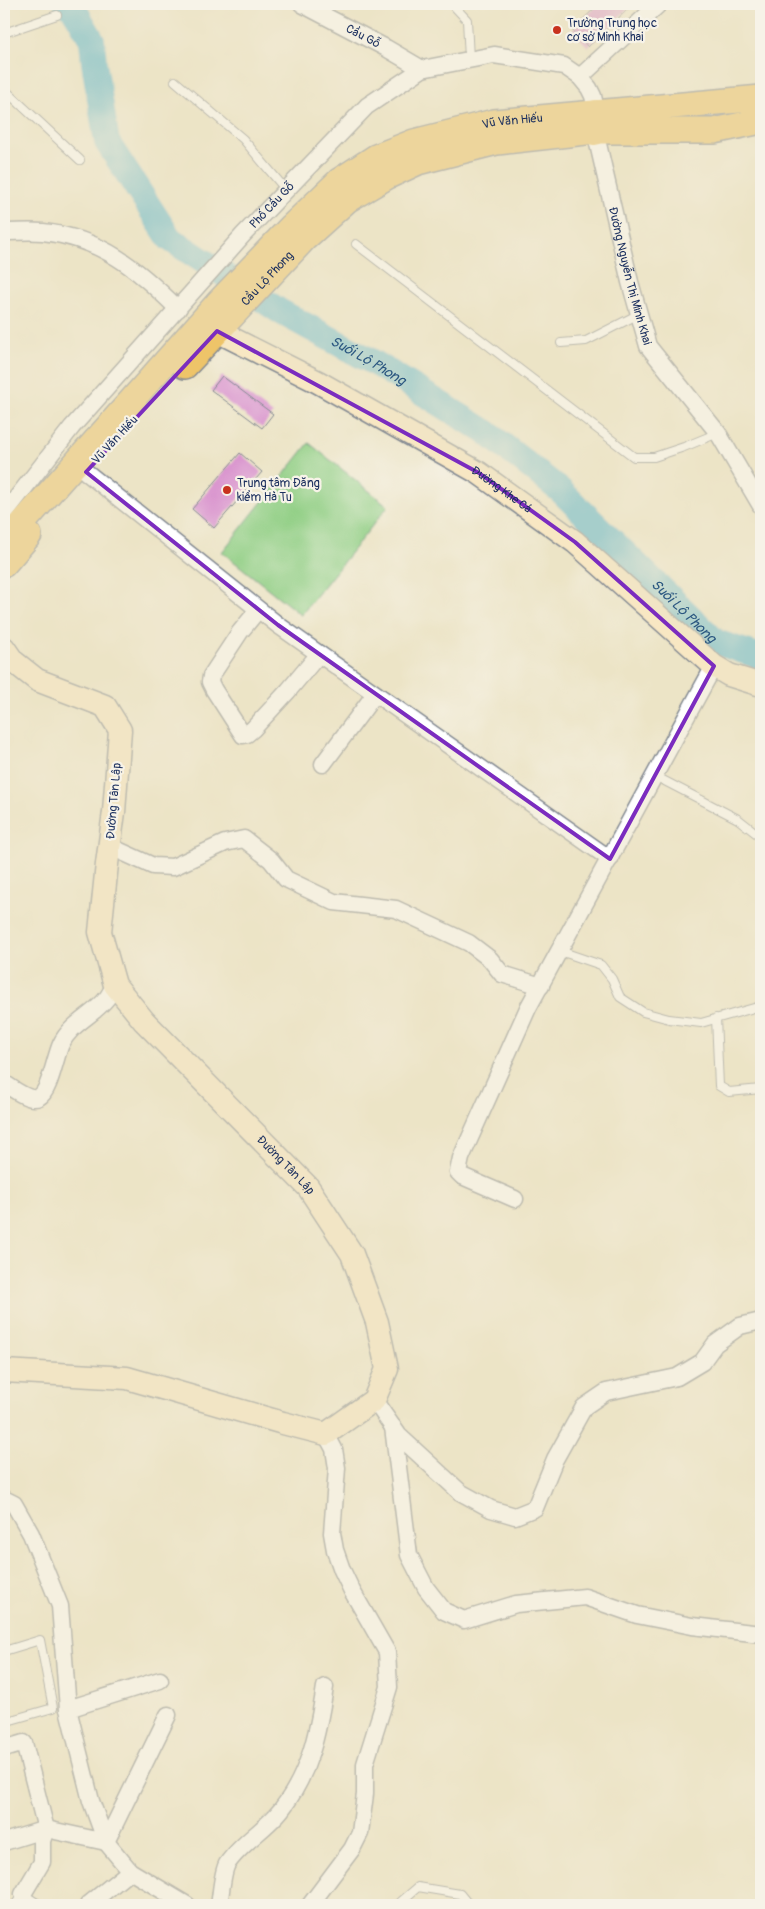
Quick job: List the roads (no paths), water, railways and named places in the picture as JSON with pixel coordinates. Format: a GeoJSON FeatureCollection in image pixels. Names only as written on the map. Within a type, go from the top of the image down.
{"type":"FeatureCollection","features":[{"type":"Feature","properties":{"kind":"main road","name":"Vũ Văn Hiếu"},"geometry":{"type":"LineString","coordinates":[[298,232],[388,176],[418,162],[497,142],[596,122],[761,98]]}},
{"type":"Feature","properties":{"kind":"main road","name":"Vũ Văn Hiếu"},"geometry":{"type":"LineString","coordinates":[[596,122],[714,131],[761,121]]}},
{"type":"Feature","properties":{"kind":"main road","name":"Cầu Lộ Phong"},"geometry":{"type":"LineString","coordinates":[[221,317],[298,232]]}},
{"type":"Feature","properties":{"kind":"main road","name":"Vũ Văn Hiếu"},"geometry":{"type":"LineString","coordinates":[[4,564],[221,317]]}},
{"type":"Feature","properties":{"kind":"main road","name":"Vũ Văn Hiếu"},"geometry":{"type":"LineString","coordinates":[[4,544],[221,317]]}},
{"type":"Feature","properties":{"kind":"street","name":"Cầu Gỗ"},"geometry":{"type":"LineString","coordinates":[[302,4],[422,69]]}},
{"type":"Feature","properties":{"kind":"street"},"geometry":{"type":"LineString","coordinates":[[580,77],[659,4]]}},
{"type":"Feature","properties":{"kind":"street","name":"Phố Cầu Gỗ"},"geometry":{"type":"LineString","coordinates":[[4,514],[72,426],[243,235],[367,106],[422,69],[494,55],[564,66],[580,77],[593,96],[596,122]]}},
{"type":"Feature","properties":{"kind":"street","name":"Đường Nguyễn Thị Minh Khai"},"geometry":{"type":"LineString","coordinates":[[596,122],[639,314],[648,346],[718,433],[761,506]]}},
{"type":"Feature","properties":{"kind":"street"},"geometry":{"type":"LineString","coordinates":[[4,232],[42,232],[80,239],[103,248],[136,270],[178,309]]}},
{"type":"Feature","properties":{"kind":"street","name":"Đường Khe Cá"},"geometry":{"type":"LineString","coordinates":[[221,317],[318,382],[479,473],[575,542],[714,666],[729,675],[761,685]]}},
{"type":"Feature","properties":{"kind":"street"},"geometry":{"type":"LineString","coordinates":[[86,472],[258,610],[610,859]]}},
{"type":"Feature","properties":{"kind":"street"},"geometry":{"type":"LineString","coordinates":[[258,610],[240,632],[210,676],[210,682],[214,690],[243,735],[253,729],[319,654]]}},
{"type":"Feature","properties":{"kind":"street","name":"Đường Tân Lập"},"geometry":{"type":"LineString","coordinates":[[4,648],[13,661],[36,680],[105,706],[120,730],[114,812],[100,932],[115,985],[144,1021],[308,1187],[352,1254],[377,1322],[387,1369],[374,1400]]}},
{"type":"Feature","properties":{"kind":"street"},"geometry":{"type":"LineString","coordinates":[[515,1199],[462,1176],[458,1172],[458,1167],[528,1008],[714,666]]}},
{"type":"Feature","properties":{"kind":"street"},"geometry":{"type":"LineString","coordinates":[[323,764],[375,694]]}},
{"type":"Feature","properties":{"kind":"street"},"geometry":{"type":"LineString","coordinates":[[109,846],[153,866],[173,867],[225,843],[244,839],[272,860],[286,879],[334,902],[396,909],[469,943],[490,959],[502,974],[541,986]]}},
{"type":"Feature","properties":{"kind":"street"},"geometry":{"type":"LineString","coordinates":[[4,1084],[28,1096],[34,1098],[40,1096],[46,1088],[56,1055],[69,1031],[107,998],[115,985]]}},
{"type":"Feature","properties":{"kind":"street"},"geometry":{"type":"LineString","coordinates":[[326,1434],[374,1400],[399,1436],[460,1492],[491,1508],[516,1516],[535,1508],[555,1459],[584,1407],[606,1392],[677,1377],[702,1362],[715,1344],[740,1326],[761,1321]]}},
{"type":"Feature","properties":{"kind":"street"},"geometry":{"type":"LineString","coordinates":[[4,1371],[127,1378],[326,1434],[334,1448],[337,1468],[332,1533],[335,1550],[349,1584],[387,1652],[390,1687],[365,1764],[365,1794],[360,1832],[352,1849],[310,1905]]}},
{"type":"Feature","properties":{"kind":"street"},"geometry":{"type":"LineString","coordinates":[[392,1427],[410,1554],[426,1588],[444,1611],[464,1620],[516,1604],[585,1597],[646,1617],[692,1626],[761,1634]]}},
{"type":"Feature","properties":{"kind":"street"},"geometry":{"type":"LineString","coordinates":[[4,1499],[14,1504],[31,1534],[60,1606],[68,1709],[91,1801],[106,1842],[130,1872],[187,1905]]}},
{"type":"Feature","properties":{"kind":"street"},"geometry":{"type":"LineString","coordinates":[[68,1709],[160,1680]]}},
{"type":"Feature","properties":{"kind":"street"},"geometry":{"type":"LineString","coordinates":[[219,1905],[226,1866],[246,1843],[280,1811],[300,1782],[313,1752],[325,1687]]}},
{"type":"Feature","properties":{"kind":"street"},"geometry":{"type":"LineString","coordinates":[[106,1842],[168,1715]]}},
{"type":"Feature","properties":{"kind":"street"},"geometry":{"type":"LineString","coordinates":[[4,1749],[24,1743],[46,1829],[42,1841],[42,1862],[19,1899]]}},
{"type":"Feature","properties":{"kind":"street"},"geometry":{"type":"LineString","coordinates":[[4,1842],[46,1829],[106,1842]]}},
{"type":"Feature","properties":{"kind":"street"},"geometry":{"type":"LineString","coordinates":[[88,1905],[130,1872]]}},
{"type":"Feature","properties":{"kind":"lane"},"geometry":{"type":"LineString","coordinates":[[452,4],[466,20],[469,59]]}},
{"type":"Feature","properties":{"kind":"lane"},"geometry":{"type":"LineString","coordinates":[[4,33],[57,14]]}},
{"type":"Feature","properties":{"kind":"lane"},"geometry":{"type":"LineString","coordinates":[[175,81],[242,139],[286,190]]}},
{"type":"Feature","properties":{"kind":"lane"},"geometry":{"type":"LineString","coordinates":[[4,89],[80,160]]}},
{"type":"Feature","properties":{"kind":"lane"},"geometry":{"type":"LineString","coordinates":[[356,244],[634,456],[654,457],[718,433]]}},
{"type":"Feature","properties":{"kind":"lane"},"geometry":{"type":"LineString","coordinates":[[561,343],[586,341],[639,314]]}},
{"type":"Feature","properties":{"kind":"lane"},"geometry":{"type":"LineString","coordinates":[[655,776],[738,819],[761,837]]}},
{"type":"Feature","properties":{"kind":"lane"},"geometry":{"type":"LineString","coordinates":[[560,950],[601,965],[612,979],[620,997],[643,1012],[669,1019],[701,1023],[761,1006]]}},
{"type":"Feature","properties":{"kind":"lane"},"geometry":{"type":"LineString","coordinates":[[716,1018],[719,1086],[729,1092],[761,1089]]}},
{"type":"Feature","properties":{"kind":"lane"},"geometry":{"type":"LineString","coordinates":[[4,1651],[40,1640],[52,1708],[4,1722]]}},
{"type":"Feature","properties":{"kind":"lane"},"geometry":{"type":"LineString","coordinates":[[397,1905],[418,1887],[460,1894],[470,1905]]}},
{"type":"Feature","properties":{"kind":"lane"},"geometry":{"type":"LineString","coordinates":[[19,1899],[40,1905]]}},
{"type":"Feature","properties":{"kind":"waterway","name":"Suối Lộ Phong"},"geometry":{"type":"LineString","coordinates":[[67,4],[74,9],[92,40],[107,142],[170,239],[281,312],[373,362],[486,432],[561,491],[716,642],[761,657]]}},
{"type":"Feature","properties":{"kind":"place","name":"Trường Trung học cơ sở Minh Khai"},"geometry":{"type":"Point","coordinates":[557,30]}},
{"type":"Feature","properties":{"kind":"place","name":"Trung tâm Đăng kiểm Hà Tu"},"geometry":{"type":"Point","coordinates":[227,490]}}]}
